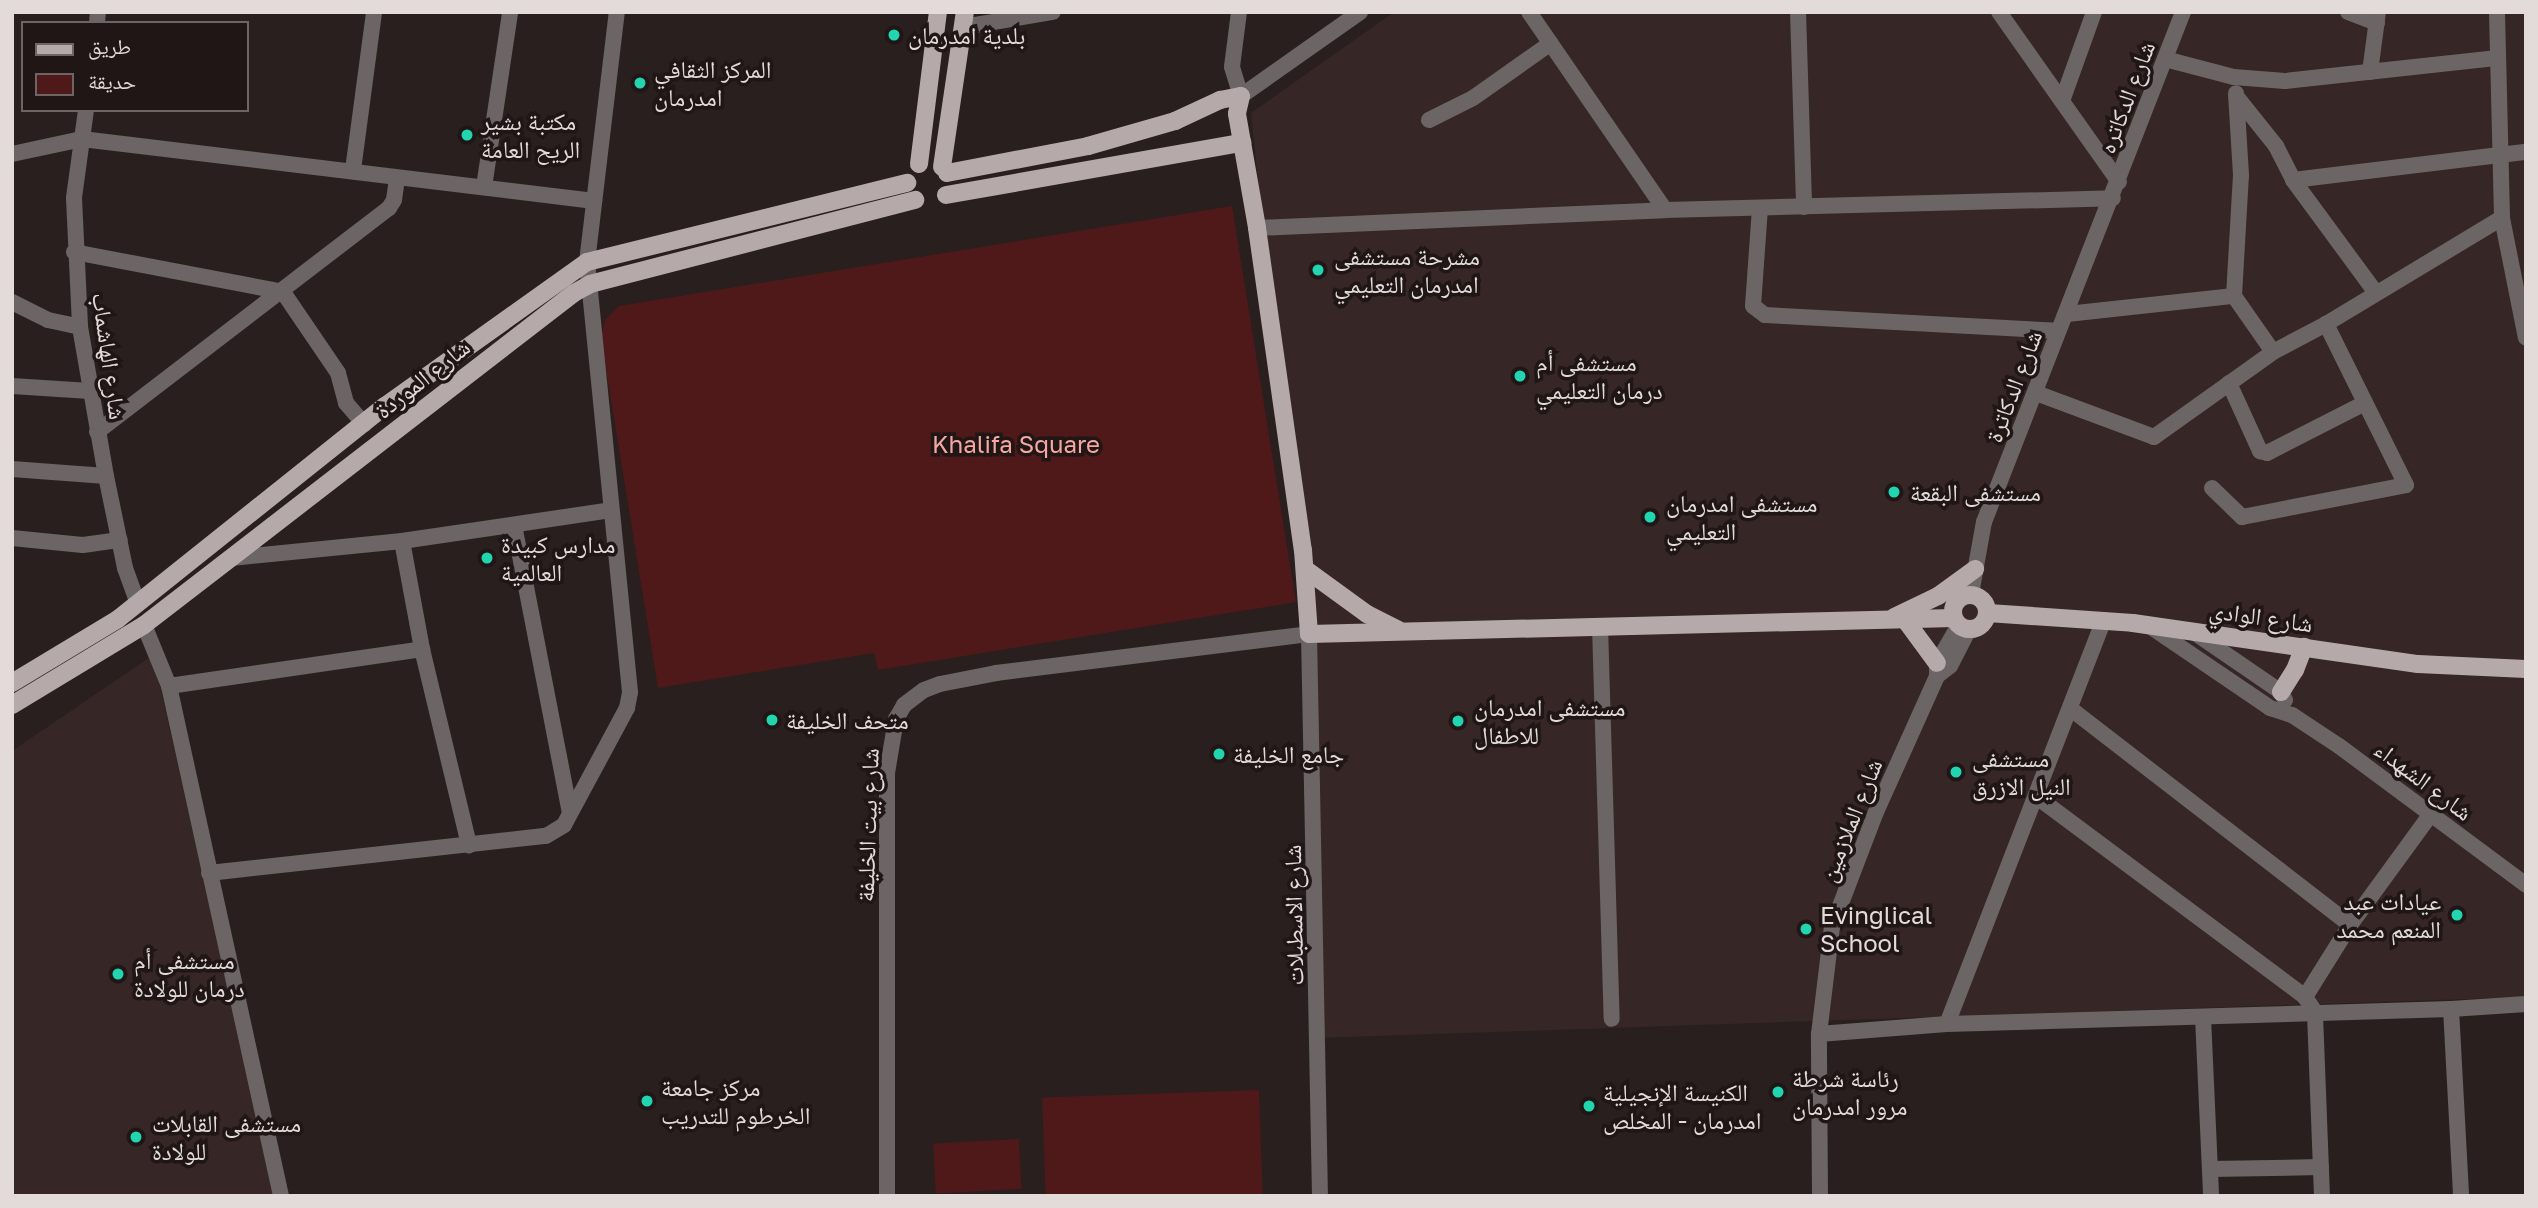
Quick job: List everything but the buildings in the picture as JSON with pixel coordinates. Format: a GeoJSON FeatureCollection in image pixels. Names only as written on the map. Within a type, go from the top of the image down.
{"type":"FeatureCollection","features":[{"type":"Feature","properties":{"kind":"main road"},"geometry":{"type":"LineString","coordinates":[[919,164],[938,12]]}},
{"type":"Feature","properties":{"kind":"main road"},"geometry":{"type":"LineString","coordinates":[[964,20],[944,170],[949,188],[946,195],[935,204],[915,201],[907,183],[908,175],[919,164],[927,162],[944,170],[1088,146],[1175,121],[1220,100],[1241,96],[1237,114],[1257,228],[1305,569],[1309,634],[1745,621],[1906,621],[1960,624],[1978,628],[1988,613],[1986,604],[1971,594],[1956,601],[1960,624]]}},
{"type":"Feature","properties":{"kind":"main road"},"geometry":{"type":"LineString","coordinates":[[933,49],[959,54]]}},
{"type":"Feature","properties":{"kind":"main road"},"geometry":{"type":"LineString","coordinates":[[946,195],[1242,143]]}},
{"type":"Feature","properties":{"kind":"main road","name":"شارع الموردة"},"geometry":{"type":"LineString","coordinates":[[12,683],[69,651],[138,604],[385,406],[587,262],[907,183]]}},
{"type":"Feature","properties":{"kind":"main road","name":"شارع الموردة"},"geometry":{"type":"LineString","coordinates":[[12,705],[144,625],[539,318],[590,285],[915,201]]}},
{"type":"Feature","properties":{"kind":"main road"},"geometry":{"type":"LineString","coordinates":[[385,406],[403,424]]}},
{"type":"Feature","properties":{"kind":"main road"},"geometry":{"type":"LineString","coordinates":[[1305,569],[1367,614],[1400,632]]}},
{"type":"Feature","properties":{"kind":"main road"},"geometry":{"type":"LineString","coordinates":[[1885,621],[1928,601],[1975,569]]}},
{"type":"Feature","properties":{"kind":"main road","name":"شارع الوادي"},"geometry":{"type":"LineString","coordinates":[[1988,613],[2148,625],[2418,664],[2526,669]]}},
{"type":"Feature","properties":{"kind":"main road"},"geometry":{"type":"LineString","coordinates":[[1906,621],[1937,669]]}},
{"type":"Feature","properties":{"kind":"main road"},"geometry":{"type":"LineString","coordinates":[[2281,692],[2295,670],[2304,648]]}},
{"type":"Feature","properties":{"kind":"street"},"geometry":{"type":"LineString","coordinates":[[353,170],[374,12]]}},
{"type":"Feature","properties":{"kind":"street"},"geometry":{"type":"LineString","coordinates":[[484,187],[510,12]]}},
{"type":"Feature","properties":{"kind":"street"},"geometry":{"type":"LineString","coordinates":[[209,873],[545,836],[564,825],[627,708],[630,692],[587,262],[617,12]]}},
{"type":"Feature","properties":{"kind":"street"},"geometry":{"type":"LineString","coordinates":[[964,20],[1053,12]]}},
{"type":"Feature","properties":{"kind":"street"},"geometry":{"type":"LineString","coordinates":[[1239,12],[1232,66],[1241,96],[1360,12]]}},
{"type":"Feature","properties":{"kind":"street"},"geometry":{"type":"LineString","coordinates":[[1530,12],[1665,210]]}},
{"type":"Feature","properties":{"kind":"street"},"geometry":{"type":"LineString","coordinates":[[1798,12],[1804,207]]}},
{"type":"Feature","properties":{"kind":"street"},"geometry":{"type":"LineString","coordinates":[[1999,12],[2119,182]]}},
{"type":"Feature","properties":{"kind":"street"},"geometry":{"type":"LineString","coordinates":[[2062,101],[2094,12]]}},
{"type":"Feature","properties":{"kind":"street","name":"شارع الدكاتره"},"geometry":{"type":"LineString","coordinates":[[2112,198],[2183,12]]}},
{"type":"Feature","properties":{"kind":"street"},"geometry":{"type":"LineString","coordinates":[[2348,12],[2378,17],[2370,72]]}},
{"type":"Feature","properties":{"kind":"street"},"geometry":{"type":"LineString","coordinates":[[2497,12],[2502,218],[2526,338]]}},
{"type":"Feature","properties":{"kind":"street"},"geometry":{"type":"LineString","coordinates":[[1429,120],[1473,99],[1551,43]]}},
{"type":"Feature","properties":{"kind":"street"},"geometry":{"type":"LineString","coordinates":[[2165,59],[2234,77],[2285,81],[2498,58]]}},
{"type":"Feature","properties":{"kind":"street"},"geometry":{"type":"LineString","coordinates":[[2234,77],[2241,175],[2234,296],[2273,352]]}},
{"type":"Feature","properties":{"kind":"street"},"geometry":{"type":"LineString","coordinates":[[2236,96],[2276,146],[2293,180],[2376,293]]}},
{"type":"Feature","properties":{"kind":"street","name":"شارع الهاشماب"},"geometry":{"type":"LineString","coordinates":[[86,112],[74,198],[74,252],[80,327],[106,476],[138,604]]}},
{"type":"Feature","properties":{"kind":"street"},"geometry":{"type":"LineString","coordinates":[[12,154],[82,139],[594,201]]}},
{"type":"Feature","properties":{"kind":"street"},"geometry":{"type":"LineString","coordinates":[[2293,180],[2501,158],[2526,152]]}},
{"type":"Feature","properties":{"kind":"street"},"geometry":{"type":"LineString","coordinates":[[97,432],[283,292],[389,208],[394,200],[397,178]]}},
{"type":"Feature","properties":{"kind":"street"},"geometry":{"type":"LineString","coordinates":[[1257,228],[1665,210],[2112,198]]}},
{"type":"Feature","properties":{"kind":"street","name":"شارع الدكاترة"},"geometry":{"type":"LineString","coordinates":[[1971,594],[1984,522],[2112,198]]}},
{"type":"Feature","properties":{"kind":"street"},"geometry":{"type":"LineString","coordinates":[[1760,208],[1753,306],[1765,315],[2058,331]]}},
{"type":"Feature","properties":{"kind":"street"},"geometry":{"type":"LineString","coordinates":[[2036,393],[2154,437],[2273,352],[2326,324],[2502,218]]}},
{"type":"Feature","properties":{"kind":"street"},"geometry":{"type":"LineString","coordinates":[[2508,254],[2526,250]]}},
{"type":"Feature","properties":{"kind":"street"},"geometry":{"type":"LineString","coordinates":[[74,252],[283,292],[338,373],[346,403],[364,424]]}},
{"type":"Feature","properties":{"kind":"street"},"geometry":{"type":"LineString","coordinates":[[2067,314],[2234,296]]}},
{"type":"Feature","properties":{"kind":"street"},"geometry":{"type":"LineString","coordinates":[[12,302],[48,320],[80,327]]}},
{"type":"Feature","properties":{"kind":"street"},"geometry":{"type":"LineString","coordinates":[[2212,488],[2242,517],[2406,485],[2363,404],[2326,324]]}},
{"type":"Feature","properties":{"kind":"street"},"geometry":{"type":"LineString","coordinates":[[2229,383],[2260,451],[2267,453],[2363,404]]}},
{"type":"Feature","properties":{"kind":"street"},"geometry":{"type":"LineString","coordinates":[[12,386],[90,391]]}},
{"type":"Feature","properties":{"kind":"street"},"geometry":{"type":"LineString","coordinates":[[12,469],[106,476]]}},
{"type":"Feature","properties":{"kind":"street"},"geometry":{"type":"LineString","coordinates":[[231,558],[401,541],[611,510]]}},
{"type":"Feature","properties":{"kind":"street"},"geometry":{"type":"LineString","coordinates":[[514,525],[570,813]]}},
{"type":"Feature","properties":{"kind":"street"},"geometry":{"type":"LineString","coordinates":[[12,538],[83,545],[120,540]]}},
{"type":"Feature","properties":{"kind":"street"},"geometry":{"type":"LineString","coordinates":[[401,541],[422,649],[469,845]]}},
{"type":"Feature","properties":{"kind":"street"},"geometry":{"type":"LineString","coordinates":[[1947,1024],[2104,621]]}},
{"type":"Feature","properties":{"kind":"street","name":"شارع الملازمين"},"geometry":{"type":"LineString","coordinates":[[1820,1196],[1819,1034],[1832,927],[1876,811],[1937,669],[1960,624]]}},
{"type":"Feature","properties":{"kind":"street"},"geometry":{"type":"LineString","coordinates":[[144,625],[169,687],[281,1196]]}},
{"type":"Feature","properties":{"kind":"street","name":"شارع الشهداء"},"geometry":{"type":"LineString","coordinates":[[2148,625],[2270,708],[2292,715],[2339,746],[2526,885]]}},
{"type":"Feature","properties":{"kind":"street"},"geometry":{"type":"LineString","coordinates":[[1600,626],[1612,1019]]}},
{"type":"Feature","properties":{"kind":"street"},"geometry":{"type":"LineString","coordinates":[[2192,631],[2281,692],[2292,715]]}},
{"type":"Feature","properties":{"kind":"street","name":"شارع بيت الخليفة"},"geometry":{"type":"LineString","coordinates":[[887,1196],[887,773],[896,719],[905,705],[924,690],[940,684],[996,673],[1309,634]]}},
{"type":"Feature","properties":{"kind":"street","name":"شارع الاسطبلات"},"geometry":{"type":"LineString","coordinates":[[1309,634],[1320,1196]]}},
{"type":"Feature","properties":{"kind":"street"},"geometry":{"type":"LineString","coordinates":[[169,687],[422,649]]}},
{"type":"Feature","properties":{"kind":"street"},"geometry":{"type":"LineString","coordinates":[[2071,709],[2350,925]]}},
{"type":"Feature","properties":{"kind":"street"},"geometry":{"type":"LineString","coordinates":[[2037,797],[2305,997],[2315,1012],[2322,1196]]}},
{"type":"Feature","properties":{"kind":"street"},"geometry":{"type":"LineString","coordinates":[[2305,997],[2350,925],[2431,814]]}},
{"type":"Feature","properties":{"kind":"street"},"geometry":{"type":"LineString","coordinates":[[1819,1034],[1947,1024],[2451,1009],[2526,1004]]}},
{"type":"Feature","properties":{"kind":"street"},"geometry":{"type":"LineString","coordinates":[[2451,1009],[2461,1196]]}},
{"type":"Feature","properties":{"kind":"street"},"geometry":{"type":"LineString","coordinates":[[2203,1017],[2211,1196]]}},
{"type":"Feature","properties":{"kind":"street"},"geometry":{"type":"LineString","coordinates":[[2210,1169],[2321,1167]]}},
{"type":"Feature","properties":{"kind":"shaded area"},"geometry":{"type":"Polygon","coordinates":[[[1394,12],[2526,12],[2526,997],[1316,1038],[1310,685],[1251,113],[1394,12]]]}},
{"type":"Feature","properties":{"kind":"shaded area","name":"مستشفى أم درمان للولادة"},"geometry":{"type":"Polygon","coordinates":[[[153,655],[275,1196],[12,1196],[12,751],[153,655]]]}},
{"type":"Feature","properties":{"kind":"green space","name":"Khalifa Square"},"geometry":{"type":"Polygon","coordinates":[[[1232,206],[1296,602],[878,670],[874,653],[658,688],[601,338],[605,320],[619,306],[1232,206]]]}},
{"type":"Feature","properties":{"kind":"green space"},"geometry":{"type":"Polygon","coordinates":[[[1259,1090],[1263,1196],[1046,1196],[1042,1098],[1259,1090]]]}},
{"type":"Feature","properties":{"kind":"green space"},"geometry":{"type":"Polygon","coordinates":[[[1019,1139],[1022,1189],[936,1193],[933,1144],[1019,1139]]]}},
{"type":"Feature","properties":{"kind":"place","name":"بلدية امدرمان"},"geometry":{"type":"Point","coordinates":[894,35]}},
{"type":"Feature","properties":{"kind":"place","name":"المركز الثقافي امدرمان"},"geometry":{"type":"Point","coordinates":[640,83]}},
{"type":"Feature","properties":{"kind":"place","name":"مكتبة بشير الريح العامة"},"geometry":{"type":"Point","coordinates":[467,135]}},
{"type":"Feature","properties":{"kind":"place","name":"مشرحة مستشفى امدرمان التعليمي"},"geometry":{"type":"Point","coordinates":[1318,270]}},
{"type":"Feature","properties":{"kind":"place","name":"مستشفى أم درمان التعليمي"},"geometry":{"type":"Point","coordinates":[1520,376]}},
{"type":"Feature","properties":{"kind":"place","name":"مستشفى البقعة"},"geometry":{"type":"Point","coordinates":[1894,492]}},
{"type":"Feature","properties":{"kind":"place","name":"مستشفى امدرمان التعليمي"},"geometry":{"type":"Point","coordinates":[1650,517]}},
{"type":"Feature","properties":{"kind":"place","name":"مدارس كبيدة العالمية"},"geometry":{"type":"Point","coordinates":[487,558]}},
{"type":"Feature","properties":{"kind":"place","name":"متحف الخليفة"},"geometry":{"type":"Point","coordinates":[772,720]}},
{"type":"Feature","properties":{"kind":"place","name":"مستشفى امدرمان للاطفال"},"geometry":{"type":"Point","coordinates":[1458,721]}},
{"type":"Feature","properties":{"kind":"place","name":"جامع الخليفة"},"geometry":{"type":"Point","coordinates":[1219,754]}},
{"type":"Feature","properties":{"kind":"place","name":"مستشفى النيل الازرق"},"geometry":{"type":"Point","coordinates":[1956,772]}},
{"type":"Feature","properties":{"kind":"place","name":"عيادات عبد المنعم محمد"},"geometry":{"type":"Point","coordinates":[2457,915]}},
{"type":"Feature","properties":{"kind":"place","name":"Evinglical School"},"geometry":{"type":"Point","coordinates":[1806,929]}},
{"type":"Feature","properties":{"kind":"place","name":"مستشفى أم درمان للولادة"},"geometry":{"type":"Point","coordinates":[118,974]}},
{"type":"Feature","properties":{"kind":"place","name":"رئاسة شرطة مرور امدرمان"},"geometry":{"type":"Point","coordinates":[1778,1092]}},
{"type":"Feature","properties":{"kind":"place","name":"مركز جامعة الخرطوم للتدريب"},"geometry":{"type":"Point","coordinates":[647,1101]}},
{"type":"Feature","properties":{"kind":"place","name":"الكنيسة الإنجيلية امدرمان - المخلص"},"geometry":{"type":"Point","coordinates":[1589,1106]}},
{"type":"Feature","properties":{"kind":"place","name":"مستشفى القابلات للولادة"},"geometry":{"type":"Point","coordinates":[136,1137]}}]}
